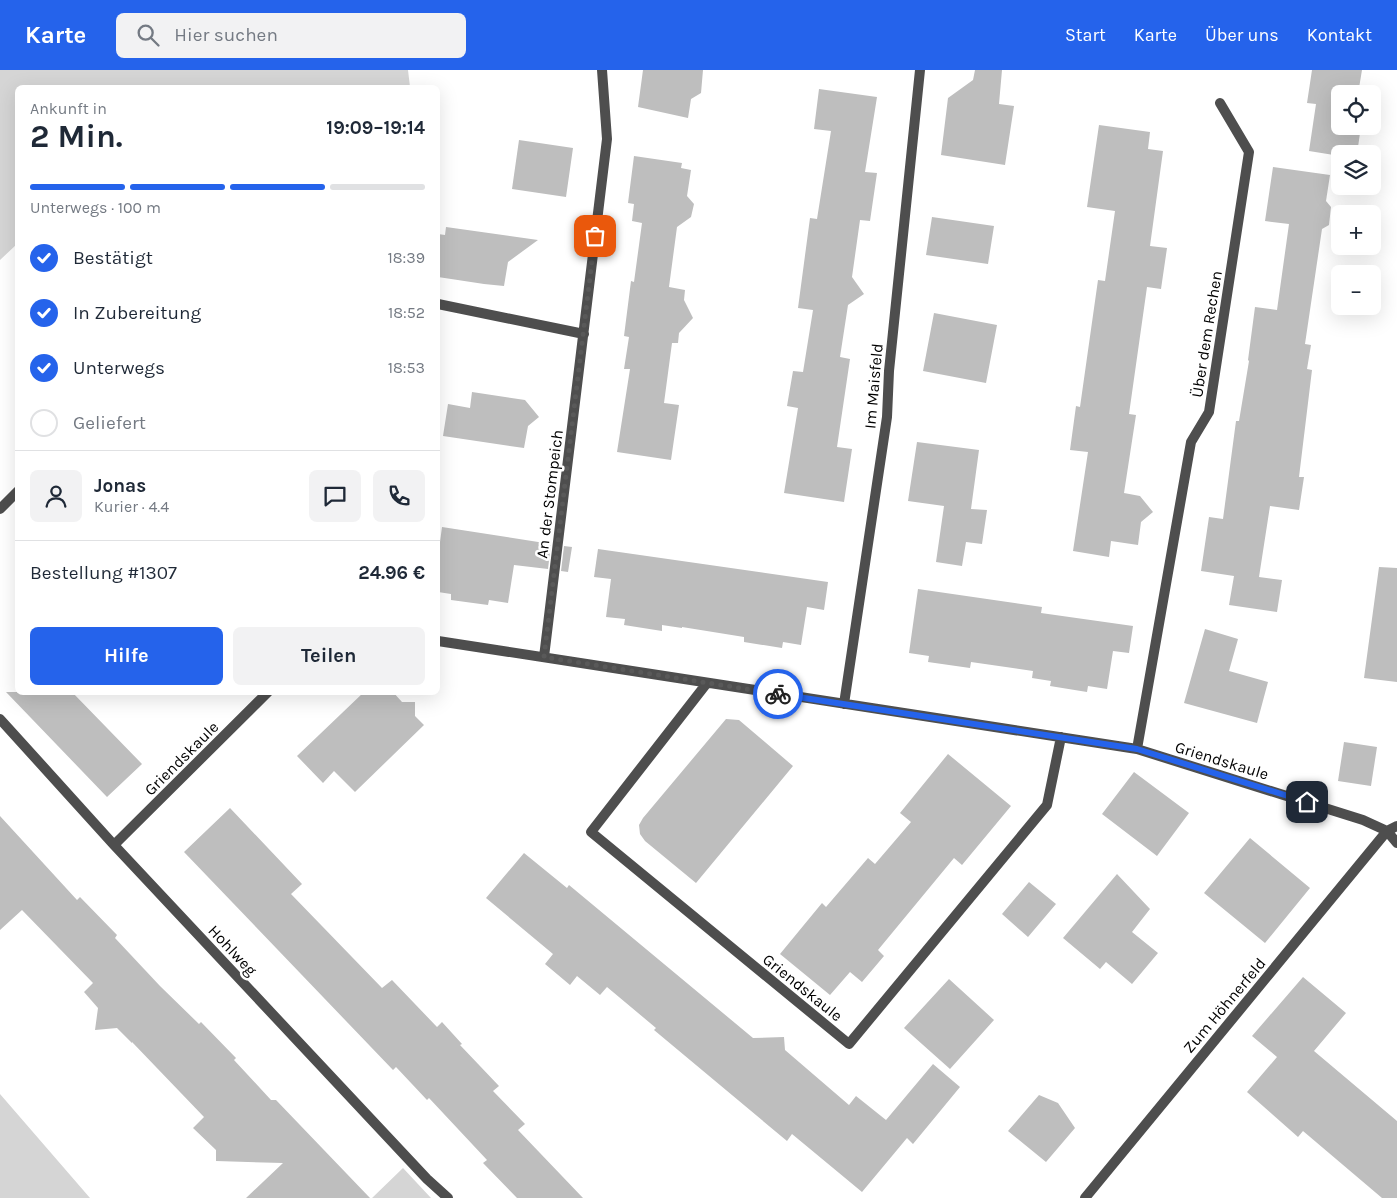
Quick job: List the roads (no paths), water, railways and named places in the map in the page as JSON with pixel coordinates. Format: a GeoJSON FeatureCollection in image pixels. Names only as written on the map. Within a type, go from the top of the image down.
{"type":"FeatureCollection","features":[{"type":"Feature","properties":{"kind":"street","name":"An der Stompeich"},"geometry":{"type":"LineString","coordinates":[[544,657],[607,139],[602,70]]}},
{"type":"Feature","properties":{"kind":"street","name":"Im Maisfeld"},"geometry":{"type":"LineString","coordinates":[[844,704],[887,416],[889,371],[920,70]]}},
{"type":"Feature","properties":{"kind":"street","name":"Über dem Rechen"},"geometry":{"type":"LineString","coordinates":[[1137,749],[1191,442],[1210,412],[1248,152],[1220,102]]}},
{"type":"Feature","properties":{"kind":"street"},"geometry":{"type":"LineString","coordinates":[[440,304],[584,334]]}},
{"type":"Feature","properties":{"kind":"street"},"geometry":{"type":"LineString","coordinates":[[0,509],[15,494]]}},
{"type":"Feature","properties":{"kind":"street","name":"Griendskaule"},"geometry":{"type":"LineString","coordinates":[[440,641],[1137,749],[1363,820],[1387,831]]}},
{"type":"Feature","properties":{"kind":"street","name":"Griendskaule"},"geometry":{"type":"LineString","coordinates":[[707,683],[591,832],[849,1044],[1047,806],[1061,737]]}},
{"type":"Feature","properties":{"kind":"street","name":"Griendskaule"},"geometry":{"type":"LineString","coordinates":[[114,845],[265,695]]}},
{"type":"Feature","properties":{"kind":"street","name":"Hohlweg"},"geometry":{"type":"LineString","coordinates":[[0,720],[114,845],[427,1179],[448,1198]]}},
{"type":"Feature","properties":{"kind":"street"},"geometry":{"type":"LineString","coordinates":[[1397,826],[1387,831],[1397,843]]}},
{"type":"Feature","properties":{"kind":"street","name":"Zum Höhnerfeld"},"geometry":{"type":"LineString","coordinates":[[1085,1198],[1387,831]]}}]}
